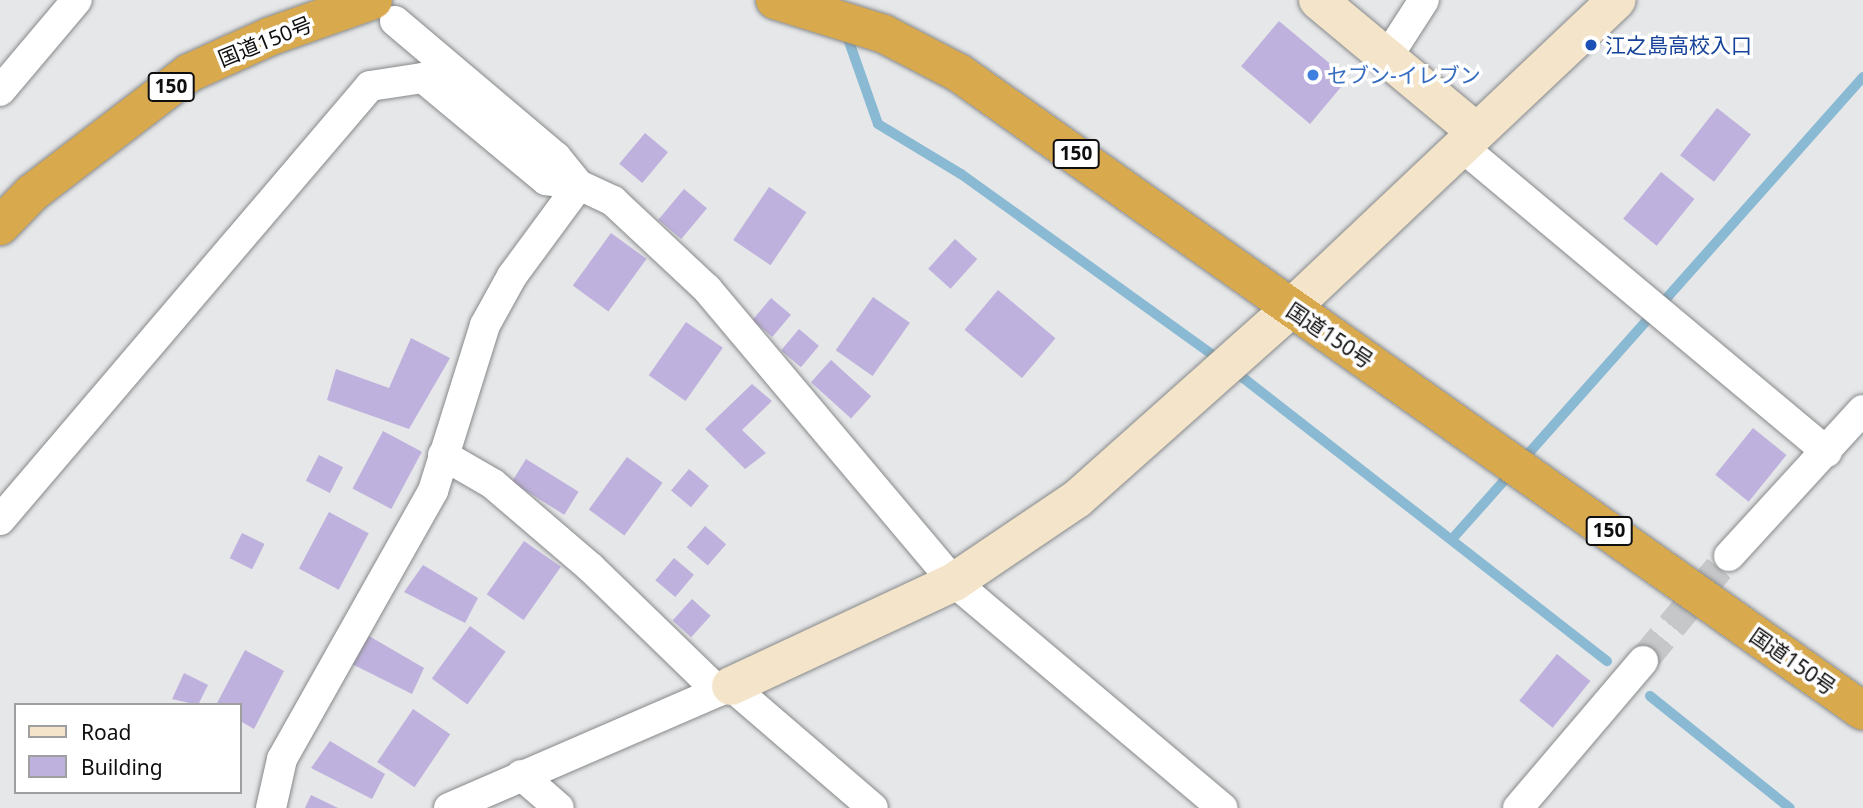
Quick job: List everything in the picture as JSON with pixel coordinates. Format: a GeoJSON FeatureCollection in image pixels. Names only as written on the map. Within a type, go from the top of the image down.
{"type":"FeatureCollection","features":[{"type":"Feature","properties":{"kind":"highway","name":"国道150号"},"geometry":{"type":"LineString","coordinates":[[775,0],[884,34],[959,73],[1863,711]]}},
{"type":"Feature","properties":{"kind":"highway","name":"国道150号"},"geometry":{"type":"LineString","coordinates":[[0,226],[32,193],[189,73],[271,36],[384,11]]}},
{"type":"Feature","properties":{"kind":"street"},"geometry":{"type":"LineString","coordinates":[[0,91],[77,0]]}},
{"type":"Feature","properties":{"kind":"street"},"geometry":{"type":"LineString","coordinates":[[1318,0],[1386,59],[1468,138],[1827,452]]}},
{"type":"Feature","properties":{"kind":"street"},"geometry":{"type":"LineString","coordinates":[[1386,59],[1424,0]]}},
{"type":"Feature","properties":{"kind":"street"},"geometry":{"type":"LineString","coordinates":[[449,808],[724,688],[954,582],[1077,499],[1291,308],[1617,0]]}},
{"type":"Feature","properties":{"kind":"street"},"geometry":{"type":"LineString","coordinates":[[384,11],[556,157],[579,186]]}},
{"type":"Feature","properties":{"kind":"street"},"geometry":{"type":"LineString","coordinates":[[0,520],[370,86],[424,78],[546,180],[579,186],[613,201],[706,289],[954,582],[1222,808]]}},
{"type":"Feature","properties":{"kind":"street"},"geometry":{"type":"LineString","coordinates":[[271,808],[282,759],[433,491],[485,326],[512,276],[579,186]]}},
{"type":"Feature","properties":{"kind":"street"},"geometry":{"type":"LineString","coordinates":[[1729,556],[1863,410]]}},
{"type":"Feature","properties":{"kind":"street"},"geometry":{"type":"LineString","coordinates":[[443,455],[493,484],[724,688],[873,808]]}},
{"type":"Feature","properties":{"kind":"street"},"geometry":{"type":"LineString","coordinates":[[1518,808],[1643,661]]}},
{"type":"Feature","properties":{"kind":"street"},"geometry":{"type":"LineString","coordinates":[[521,775],[559,808]]}},
{"type":"Feature","properties":{"kind":"building"},"geometry":{"type":"Polygon","coordinates":[[[1279,21],[1348,79],[1310,124],[1241,66],[1279,21]]]}},
{"type":"Feature","properties":{"kind":"building"},"geometry":{"type":"Polygon","coordinates":[[[1717,108],[1751,134],[1714,182],[1680,155],[1717,108]]]}},
{"type":"Feature","properties":{"kind":"building"},"geometry":{"type":"Polygon","coordinates":[[[645,133],[668,152],[642,183],[619,164],[645,133]]]}},
{"type":"Feature","properties":{"kind":"building"},"geometry":{"type":"Polygon","coordinates":[[[1661,172],[1694,199],[1657,246],[1623,219],[1661,172]]]}},
{"type":"Feature","properties":{"kind":"building"},"geometry":{"type":"Polygon","coordinates":[[[769,187],[806,212],[771,265],[733,240],[769,187]]]}},
{"type":"Feature","properties":{"kind":"building"},"geometry":{"type":"Polygon","coordinates":[[[684,189],[707,208],[681,239],[658,220],[684,189]]]}},
{"type":"Feature","properties":{"kind":"building"},"geometry":{"type":"Polygon","coordinates":[[[611,233],[647,259],[608,311],[573,286],[611,233]]]}},
{"type":"Feature","properties":{"kind":"building"},"geometry":{"type":"Polygon","coordinates":[[[955,239],[977,259],[951,289],[928,269],[955,239]]]}},
{"type":"Feature","properties":{"kind":"building"},"geometry":{"type":"Polygon","coordinates":[[[998,290],[1055,338],[1022,378],[965,330],[998,290]]]}},
{"type":"Feature","properties":{"kind":"building"},"geometry":{"type":"Polygon","coordinates":[[[873,297],[910,323],[873,376],[836,350],[873,297]]]}},
{"type":"Feature","properties":{"kind":"building"},"geometry":{"type":"Polygon","coordinates":[[[771,298],[791,315],[772,337],[752,320],[771,298]]]}},
{"type":"Feature","properties":{"kind":"building"},"geometry":{"type":"Polygon","coordinates":[[[686,322],[723,348],[686,401],[649,375],[686,322]]]}},
{"type":"Feature","properties":{"kind":"building"},"geometry":{"type":"Polygon","coordinates":[[[799,329],[819,346],[801,367],[781,350],[799,329]]]}},
{"type":"Feature","properties":{"kind":"building"},"geometry":{"type":"Polygon","coordinates":[[[411,338],[450,358],[409,429],[327,400],[336,369],[389,388],[411,338]]]}},
{"type":"Feature","properties":{"kind":"building"},"geometry":{"type":"Polygon","coordinates":[[[831,360],[871,396],[851,418],[811,382],[831,360]]]}},
{"type":"Feature","properties":{"kind":"building"},"geometry":{"type":"Polygon","coordinates":[[[752,384],[772,401],[742,430],[766,453],[745,469],[705,429],[752,384]]]}},
{"type":"Feature","properties":{"kind":"building"},"geometry":{"type":"Polygon","coordinates":[[[1753,428],[1786,455],[1749,502],[1715,475],[1753,428]]]}},
{"type":"Feature","properties":{"kind":"building"},"geometry":{"type":"Polygon","coordinates":[[[383,431],[422,452],[391,509],[352,488],[383,431]]]}},
{"type":"Feature","properties":{"kind":"building"},"geometry":{"type":"Polygon","coordinates":[[[319,455],[343,467],[330,493],[306,481],[319,455]]]}},
{"type":"Feature","properties":{"kind":"building"},"geometry":{"type":"Polygon","coordinates":[[[627,457],[663,483],[624,535],[589,510],[627,457]]]}},
{"type":"Feature","properties":{"kind":"building"},"geometry":{"type":"Polygon","coordinates":[[[526,459],[579,492],[564,515],[512,482],[526,459]]]}},
{"type":"Feature","properties":{"kind":"building"},"geometry":{"type":"Polygon","coordinates":[[[689,469],[709,486],[691,507],[671,490],[689,469]]]}},
{"type":"Feature","properties":{"kind":"building"},"geometry":{"type":"Polygon","coordinates":[[[329,512],[369,533],[339,590],[299,569],[329,512]]]}},
{"type":"Feature","properties":{"kind":"building"},"geometry":{"type":"Polygon","coordinates":[[[705,526],[726,544],[708,566],[687,547],[705,526]]]}},
{"type":"Feature","properties":{"kind":"building"},"geometry":{"type":"Polygon","coordinates":[[[242,533],[264,544],[252,569],[230,558],[242,533]]]}},
{"type":"Feature","properties":{"kind":"building"},"geometry":{"type":"Polygon","coordinates":[[[524,541],[561,567],[524,620],[487,594],[524,541]]]}},
{"type":"Feature","properties":{"kind":"building"},"geometry":{"type":"Polygon","coordinates":[[[674,558],[694,575],[675,597],[655,580],[674,558]]]}},
{"type":"Feature","properties":{"kind":"building"},"geometry":{"type":"Polygon","coordinates":[[[423,565],[478,598],[465,623],[404,592],[423,565]]]}},
{"type":"Feature","properties":{"kind":"building"},"geometry":{"type":"Polygon","coordinates":[[[692,599],[711,616],[691,637],[673,621],[692,599]]]}},
{"type":"Feature","properties":{"kind":"building"},"geometry":{"type":"Polygon","coordinates":[[[470,626],[506,652],[467,704],[432,679],[470,626]]]}},
{"type":"Feature","properties":{"kind":"building"},"geometry":{"type":"Polygon","coordinates":[[[369,636],[424,668],[412,694],[350,663],[369,636]]]}},
{"type":"Feature","properties":{"kind":"building"},"geometry":{"type":"Polygon","coordinates":[[[245,650],[284,671],[254,729],[242,722],[242,703],[217,703],[245,650]]]}},
{"type":"Feature","properties":{"kind":"building"},"geometry":{"type":"Polygon","coordinates":[[[1557,654],[1590,681],[1553,728],[1519,701],[1557,654]]]}},
{"type":"Feature","properties":{"kind":"building"},"geometry":{"type":"Polygon","coordinates":[[[184,673],[208,685],[199,703],[172,699],[184,673]]]}},
{"type":"Feature","properties":{"kind":"building"},"geometry":{"type":"Polygon","coordinates":[[[413,709],[450,734],[415,787],[377,762],[413,709]]]}},
{"type":"Feature","properties":{"kind":"building"},"geometry":{"type":"Polygon","coordinates":[[[330,741],[385,774],[372,799],[311,768],[330,741]]]}},
{"type":"Feature","properties":{"kind":"building"},"geometry":{"type":"Polygon","coordinates":[[[311,795],[338,808],[305,808],[311,795]]]}},
{"type":"Feature","properties":{"kind":"waterway"},"geometry":{"type":"LineString","coordinates":[[846,33],[878,124],[961,174],[1221,361]]}},
{"type":"Feature","properties":{"kind":"waterway"},"geometry":{"type":"LineString","coordinates":[[1521,462],[1863,77]]}},
{"type":"Feature","properties":{"kind":"waterway"},"geometry":{"type":"LineString","coordinates":[[1233,370],[1607,661]]}},
{"type":"Feature","properties":{"kind":"waterway"},"geometry":{"type":"LineString","coordinates":[[1453,538],[1511,473]]}},
{"type":"Feature","properties":{"kind":"waterway"},"geometry":{"type":"LineString","coordinates":[[1650,696],[1790,808]]}},
{"type":"Feature","properties":{"kind":"tunnel"},"geometry":{"type":"LineString","coordinates":[[1643,661],[1729,556]]}},
{"type":"Feature","properties":{"kind":"place","name":"江之島高校入口"},"geometry":{"type":"Point","coordinates":[1591,45]}},
{"type":"Feature","properties":{"kind":"place","name":"セブン-イレブン"},"geometry":{"type":"Point","coordinates":[1313,75]}}]}
